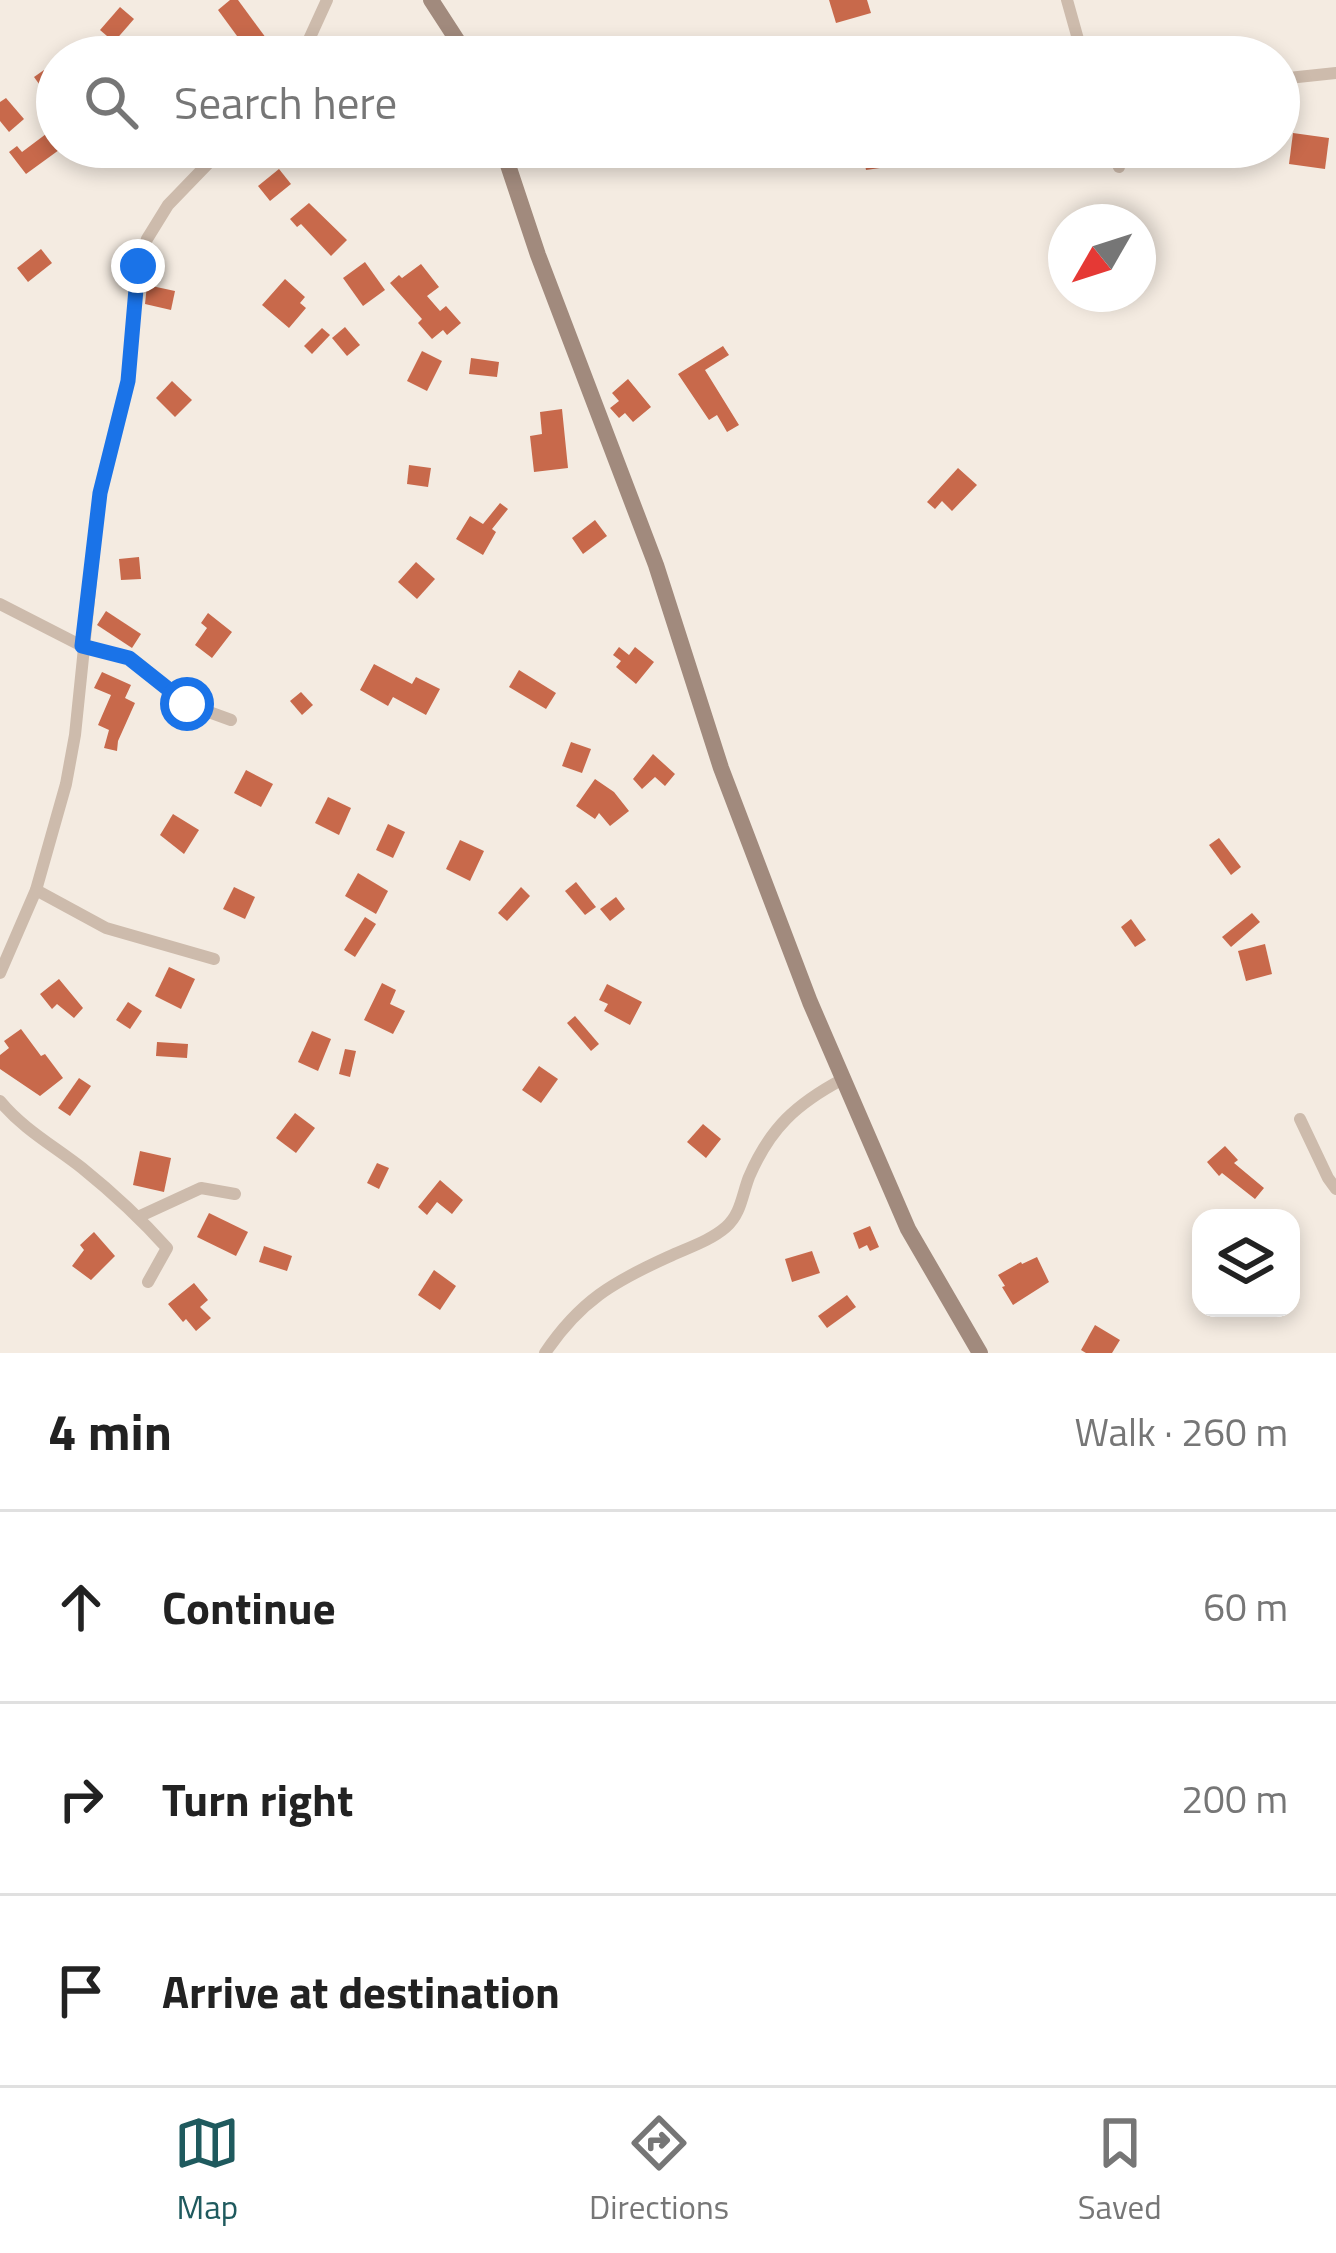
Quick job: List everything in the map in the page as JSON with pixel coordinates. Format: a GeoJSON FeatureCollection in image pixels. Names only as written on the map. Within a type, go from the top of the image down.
{"type":"FeatureCollection","features":[{"type":"Feature","properties":{"kind":"street"},"geometry":{"type":"LineString","coordinates":[[311,36],[327,0]]}},
{"type":"Feature","properties":{"kind":"street"},"geometry":{"type":"LineString","coordinates":[[430,0],[457,36]]}},
{"type":"Feature","properties":{"kind":"street"},"geometry":{"type":"LineString","coordinates":[[1067,0],[1077,36]]}},
{"type":"Feature","properties":{"kind":"street"},"geometry":{"type":"LineString","coordinates":[[1300,77],[1336,73]]}},
{"type":"Feature","properties":{"kind":"street"},"geometry":{"type":"LineString","coordinates":[[0,974],[35,890],[66,784],[100,493],[128,381],[138,266],[147,239],[168,205],[204,168]]}},
{"type":"Feature","properties":{"kind":"street"},"geometry":{"type":"LineString","coordinates":[[509,168],[656,565],[721,767],[810,1002],[908,1229],[980,1353]]}},
{"type":"Feature","properties":{"kind":"street"},"geometry":{"type":"LineString","coordinates":[[0,604],[82,646],[129,658],[187,704],[231,721]]}},
{"type":"Feature","properties":{"kind":"street"},"geometry":{"type":"LineString","coordinates":[[35,890],[106,928],[214,959]]}},
{"type":"Feature","properties":{"kind":"street"},"geometry":{"type":"LineString","coordinates":[[545,1353],[591,1298],[730,1224],[762,1148],[782,1121],[843,1079]]}},
{"type":"Feature","properties":{"kind":"street"},"geometry":{"type":"LineString","coordinates":[[0,1101],[15,1119],[139,1216],[167,1248],[148,1282]]}},
{"type":"Feature","properties":{"kind":"street"},"geometry":{"type":"LineString","coordinates":[[1300,1119],[1336,1189]]}},
{"type":"Feature","properties":{"kind":"street"},"geometry":{"type":"LineString","coordinates":[[139,1216],[201,1188],[235,1194]]}},
{"type":"Feature","properties":{"kind":"building"},"geometry":{"type":"Polygon","coordinates":[[[238,0],[265,36],[237,36],[218,10],[238,0]]]}},
{"type":"Feature","properties":{"kind":"building"},"geometry":{"type":"Polygon","coordinates":[[[829,0],[867,0],[871,13],[836,23],[829,0]]]}},
{"type":"Feature","properties":{"kind":"building"},"geometry":{"type":"Polygon","coordinates":[[[120,7],[134,19],[119,36],[107,36],[100,30],[120,7]]]}},
{"type":"Feature","properties":{"kind":"building"},"geometry":{"type":"Polygon","coordinates":[[[6,98],[24,119],[9,132],[0,121],[0,102],[6,98]]]}},
{"type":"Feature","properties":{"kind":"building"},"geometry":{"type":"Polygon","coordinates":[[[1300,134],[1329,138],[1325,169],[1300,166],[1300,134]]]}},
{"type":"Feature","properties":{"kind":"building"},"geometry":{"type":"Polygon","coordinates":[[[36,142],[36,167],[26,174],[9,152],[17,146],[22,152],[36,142]]]}},
{"type":"Feature","properties":{"kind":"building"},"geometry":{"type":"Polygon","coordinates":[[[279,169],[291,184],[270,201],[258,186],[279,169]]]}},
{"type":"Feature","properties":{"kind":"building"},"geometry":{"type":"Polygon","coordinates":[[[309,203],[347,240],[331,256],[301,224],[297,227],[290,219],[309,203]]]}},
{"type":"Feature","properties":{"kind":"building"},"geometry":{"type":"Polygon","coordinates":[[[41,249],[52,263],[28,282],[17,268],[41,249]]]}},
{"type":"Feature","properties":{"kind":"building"},"geometry":{"type":"Polygon","coordinates":[[[365,262],[385,290],[363,306],[343,278],[365,262]]]}},
{"type":"Feature","properties":{"kind":"building"},"geometry":{"type":"Polygon","coordinates":[[[421,264],[439,287],[427,296],[440,311],[446,306],[461,323],[447,335],[443,330],[432,339],[418,323],[422,319],[390,283],[421,264]]]}},
{"type":"Feature","properties":{"kind":"building"},"geometry":{"type":"Polygon","coordinates":[[[285,279],[305,297],[300,303],[306,308],[289,328],[262,305],[285,279]]]}},
{"type":"Feature","properties":{"kind":"building"},"geometry":{"type":"Polygon","coordinates":[[[147,285],[175,291],[171,310],[145,304],[147,285]]]}},
{"type":"Feature","properties":{"kind":"building"},"geometry":{"type":"Polygon","coordinates":[[[345,327],[360,345],[347,356],[332,338],[345,327]]]}},
{"type":"Feature","properties":{"kind":"building"},"geometry":{"type":"Polygon","coordinates":[[[322,328],[330,335],[312,354],[304,346],[322,328]]]}},
{"type":"Feature","properties":{"kind":"building"},"geometry":{"type":"Polygon","coordinates":[[[723,346],[729,355],[705,370],[739,425],[727,432],[717,415],[709,420],[678,374],[723,346]]]}},
{"type":"Feature","properties":{"kind":"building"},"geometry":{"type":"Polygon","coordinates":[[[422,351],[442,361],[427,391],[407,381],[422,351]]]}},
{"type":"Feature","properties":{"kind":"building"},"geometry":{"type":"Polygon","coordinates":[[[471,358],[499,362],[497,377],[469,374],[471,358]]]}},
{"type":"Feature","properties":{"kind":"building"},"geometry":{"type":"Polygon","coordinates":[[[628,379],[651,407],[633,422],[625,413],[619,418],[610,408],[619,401],[612,393],[628,379]]]}},
{"type":"Feature","properties":{"kind":"building"},"geometry":{"type":"Polygon","coordinates":[[[172,381],[192,400],[175,417],[156,398],[172,381]]]}},
{"type":"Feature","properties":{"kind":"building"},"geometry":{"type":"Polygon","coordinates":[[[562,409],[568,468],[534,472],[530,436],[542,434],[540,412],[562,409]]]}},
{"type":"Feature","properties":{"kind":"building"},"geometry":{"type":"Polygon","coordinates":[[[409,465],[431,468],[428,487],[407,484],[409,465]]]}},
{"type":"Feature","properties":{"kind":"building"},"geometry":{"type":"Polygon","coordinates":[[[958,468],[977,485],[952,511],[942,501],[935,509],[927,502],[958,468]]]}},
{"type":"Feature","properties":{"kind":"building"},"geometry":{"type":"Polygon","coordinates":[[[500,503],[508,509],[492,529],[496,532],[483,555],[456,539],[470,516],[483,524],[500,503]]]}},
{"type":"Feature","properties":{"kind":"building"},"geometry":{"type":"Polygon","coordinates":[[[595,520],[607,536],[583,554],[572,538],[595,520]]]}},
{"type":"Feature","properties":{"kind":"building"},"geometry":{"type":"Polygon","coordinates":[[[139,557],[141,579],[121,580],[119,559],[139,557]]]}},
{"type":"Feature","properties":{"kind":"building"},"geometry":{"type":"Polygon","coordinates":[[[416,562],[435,579],[417,599],[398,582],[416,562]]]}},
{"type":"Feature","properties":{"kind":"building"},"geometry":{"type":"Polygon","coordinates":[[[106,611],[141,634],[132,648],[97,625],[106,611]]]}},
{"type":"Feature","properties":{"kind":"building"},"geometry":{"type":"Polygon","coordinates":[[[208,613],[232,632],[212,658],[195,645],[207,628],[201,623],[208,613]]]}},
{"type":"Feature","properties":{"kind":"building"},"geometry":{"type":"Polygon","coordinates":[[[619,647],[629,655],[635,647],[654,662],[636,684],[616,667],[621,661],[613,655],[619,647]]]}},
{"type":"Feature","properties":{"kind":"building"},"geometry":{"type":"Polygon","coordinates":[[[374,664],[412,684],[416,677],[440,689],[426,715],[393,697],[388,706],[360,690],[374,664]]]}},
{"type":"Feature","properties":{"kind":"building"},"geometry":{"type":"Polygon","coordinates":[[[519,670],[556,693],[546,709],[509,687],[519,670]]]}},
{"type":"Feature","properties":{"kind":"building"},"geometry":{"type":"Polygon","coordinates":[[[102,672],[131,685],[125,698],[135,703],[117,751],[104,748],[109,730],[98,725],[111,695],[94,688],[102,672]]]}},
{"type":"Feature","properties":{"kind":"building"},"geometry":{"type":"Polygon","coordinates":[[[301,692],[313,705],[302,715],[290,701],[301,692]]]}},
{"type":"Feature","properties":{"kind":"building"},"geometry":{"type":"Polygon","coordinates":[[[571,742],[591,749],[582,773],[562,766],[571,742]]]}},
{"type":"Feature","properties":{"kind":"building"},"geometry":{"type":"Polygon","coordinates":[[[653,754],[675,774],[665,786],[655,777],[642,789],[633,779],[653,754]]]}},
{"type":"Feature","properties":{"kind":"building"},"geometry":{"type":"Polygon","coordinates":[[[246,770],[273,784],[261,807],[234,793],[246,770]]]}},
{"type":"Feature","properties":{"kind":"building"},"geometry":{"type":"Polygon","coordinates":[[[595,779],[629,811],[610,826],[599,813],[595,819],[576,806],[595,779]]]}},
{"type":"Feature","properties":{"kind":"building"},"geometry":{"type":"Polygon","coordinates":[[[328,797],[351,808],[339,835],[315,823],[328,797]]]}},
{"type":"Feature","properties":{"kind":"building"},"geometry":{"type":"Polygon","coordinates":[[[173,814],[199,830],[184,854],[160,835],[173,814]]]}},
{"type":"Feature","properties":{"kind":"building"},"geometry":{"type":"Polygon","coordinates":[[[388,824],[405,832],[393,858],[376,850],[388,824]]]}},
{"type":"Feature","properties":{"kind":"building"},"geometry":{"type":"Polygon","coordinates":[[[1219,838],[1241,867],[1231,875],[1209,845],[1219,838]]]}},
{"type":"Feature","properties":{"kind":"building"},"geometry":{"type":"Polygon","coordinates":[[[460,840],[484,851],[470,881],[446,869],[460,840]]]}},
{"type":"Feature","properties":{"kind":"building"},"geometry":{"type":"Polygon","coordinates":[[[358,873],[388,891],[376,914],[345,896],[358,873]]]}},
{"type":"Feature","properties":{"kind":"building"},"geometry":{"type":"Polygon","coordinates":[[[576,882],[596,907],[585,915],[565,891],[576,882]]]}},
{"type":"Feature","properties":{"kind":"building"},"geometry":{"type":"Polygon","coordinates":[[[234,887],[255,897],[245,919],[223,909],[234,887]]]}},
{"type":"Feature","properties":{"kind":"building"},"geometry":{"type":"Polygon","coordinates":[[[521,887],[530,896],[507,921],[498,913],[521,887]]]}},
{"type":"Feature","properties":{"kind":"building"},"geometry":{"type":"Polygon","coordinates":[[[616,897],[625,909],[610,921],[600,909],[616,897]]]}},
{"type":"Feature","properties":{"kind":"building"},"geometry":{"type":"Polygon","coordinates":[[[1252,913],[1260,922],[1231,947],[1222,937],[1252,913]]]}},
{"type":"Feature","properties":{"kind":"building"},"geometry":{"type":"Polygon","coordinates":[[[365,917],[376,924],[355,957],[344,950],[365,917]]]}},
{"type":"Feature","properties":{"kind":"building"},"geometry":{"type":"Polygon","coordinates":[[[1131,919],[1146,940],[1135,947],[1121,927],[1131,919]]]}},
{"type":"Feature","properties":{"kind":"building"},"geometry":{"type":"Polygon","coordinates":[[[1265,944],[1272,974],[1246,981],[1238,951],[1265,944]]]}},
{"type":"Feature","properties":{"kind":"building"},"geometry":{"type":"Polygon","coordinates":[[[169,967],[195,979],[181,1009],[155,996],[169,967]]]}},
{"type":"Feature","properties":{"kind":"building"},"geometry":{"type":"Polygon","coordinates":[[[59,979],[83,1008],[74,1018],[57,1004],[52,1009],[40,994],[59,979]]]}},
{"type":"Feature","properties":{"kind":"building"},"geometry":{"type":"Polygon","coordinates":[[[382,983],[396,990],[390,1004],[405,1011],[393,1034],[364,1020],[382,983]]]}},
{"type":"Feature","properties":{"kind":"building"},"geometry":{"type":"Polygon","coordinates":[[[607,984],[642,1002],[630,1025],[604,1011],[608,1004],[599,1000],[607,984]]]}},
{"type":"Feature","properties":{"kind":"building"},"geometry":{"type":"Polygon","coordinates":[[[128,1002],[142,1011],[130,1029],[116,1020],[128,1002]]]}},
{"type":"Feature","properties":{"kind":"building"},"geometry":{"type":"Polygon","coordinates":[[[575,1016],[599,1044],[591,1051],[567,1023],[575,1016]]]}},
{"type":"Feature","properties":{"kind":"building"},"geometry":{"type":"Polygon","coordinates":[[[21,1029],[63,1078],[40,1096],[0,1069],[0,1055],[9,1048],[4,1041],[21,1029]]]}},
{"type":"Feature","properties":{"kind":"building"},"geometry":{"type":"Polygon","coordinates":[[[312,1031],[331,1039],[318,1071],[298,1062],[312,1031]]]}},
{"type":"Feature","properties":{"kind":"building"},"geometry":{"type":"Polygon","coordinates":[[[157,1042],[188,1044],[187,1058],[156,1056],[157,1042]]]}},
{"type":"Feature","properties":{"kind":"building"},"geometry":{"type":"Polygon","coordinates":[[[345,1049],[356,1051],[350,1077],[339,1074],[345,1049]]]}},
{"type":"Feature","properties":{"kind":"building"},"geometry":{"type":"Polygon","coordinates":[[[539,1066],[558,1079],[541,1103],[522,1090],[539,1066]]]}},
{"type":"Feature","properties":{"kind":"building"},"geometry":{"type":"Polygon","coordinates":[[[79,1078],[91,1086],[70,1116],[58,1108],[79,1078]]]}},
{"type":"Feature","properties":{"kind":"building"},"geometry":{"type":"Polygon","coordinates":[[[295,1113],[315,1128],[296,1153],[276,1138],[295,1113]]]}},
{"type":"Feature","properties":{"kind":"building"},"geometry":{"type":"Polygon","coordinates":[[[703,1124],[721,1139],[706,1158],[687,1142],[703,1124]]]}},
{"type":"Feature","properties":{"kind":"building"},"geometry":{"type":"Polygon","coordinates":[[[1225,1146],[1238,1160],[1234,1163],[1264,1188],[1255,1199],[1222,1173],[1219,1176],[1207,1162],[1225,1146]]]}},
{"type":"Feature","properties":{"kind":"building"},"geometry":{"type":"Polygon","coordinates":[[[140,1151],[171,1158],[164,1192],[133,1185],[140,1151]]]}},
{"type":"Feature","properties":{"kind":"building"},"geometry":{"type":"Polygon","coordinates":[[[377,1163],[389,1168],[379,1189],[367,1183],[377,1163]]]}},
{"type":"Feature","properties":{"kind":"building"},"geometry":{"type":"Polygon","coordinates":[[[440,1180],[463,1200],[452,1214],[437,1202],[427,1215],[418,1207],[440,1180]]]}},
{"type":"Feature","properties":{"kind":"building"},"geometry":{"type":"Polygon","coordinates":[[[209,1213],[248,1232],[236,1256],[197,1237],[209,1213]]]}},
{"type":"Feature","properties":{"kind":"building"},"geometry":{"type":"Polygon","coordinates":[[[870,1226],[879,1247],[859,1249],[853,1233],[870,1226]]]}},
{"type":"Feature","properties":{"kind":"building"},"geometry":{"type":"Polygon","coordinates":[[[94,1232],[115,1256],[91,1280],[72,1266],[84,1250],[80,1245],[94,1232]]]}},
{"type":"Feature","properties":{"kind":"building"},"geometry":{"type":"Polygon","coordinates":[[[264,1246],[292,1256],[287,1271],[259,1262],[264,1246]]]}},
{"type":"Feature","properties":{"kind":"building"},"geometry":{"type":"Polygon","coordinates":[[[812,1251],[820,1273],[792,1282],[785,1259],[812,1251]]]}},
{"type":"Feature","properties":{"kind":"building"},"geometry":{"type":"Polygon","coordinates":[[[1037,1257],[1049,1282],[1013,1305],[998,1275],[1037,1257]]]}},
{"type":"Feature","properties":{"kind":"building"},"geometry":{"type":"Polygon","coordinates":[[[434,1270],[456,1286],[440,1310],[418,1295],[434,1270]]]}},
{"type":"Feature","properties":{"kind":"building"},"geometry":{"type":"Polygon","coordinates":[[[194,1283],[208,1300],[200,1307],[211,1318],[196,1331],[168,1304],[194,1283]]]}},
{"type":"Feature","properties":{"kind":"building"},"geometry":{"type":"Polygon","coordinates":[[[847,1295],[856,1307],[827,1328],[818,1316],[847,1295]]]}},
{"type":"Feature","properties":{"kind":"building"},"geometry":{"type":"Polygon","coordinates":[[[1095,1325],[1120,1340],[1112,1353],[1081,1350],[1095,1325]]]}},
{"type":"Feature","properties":{"kind":"route"},"geometry":{"type":"LineString","coordinates":[[138,266],[128,381],[100,493],[82,646],[129,658],[187,704]]}}]}
